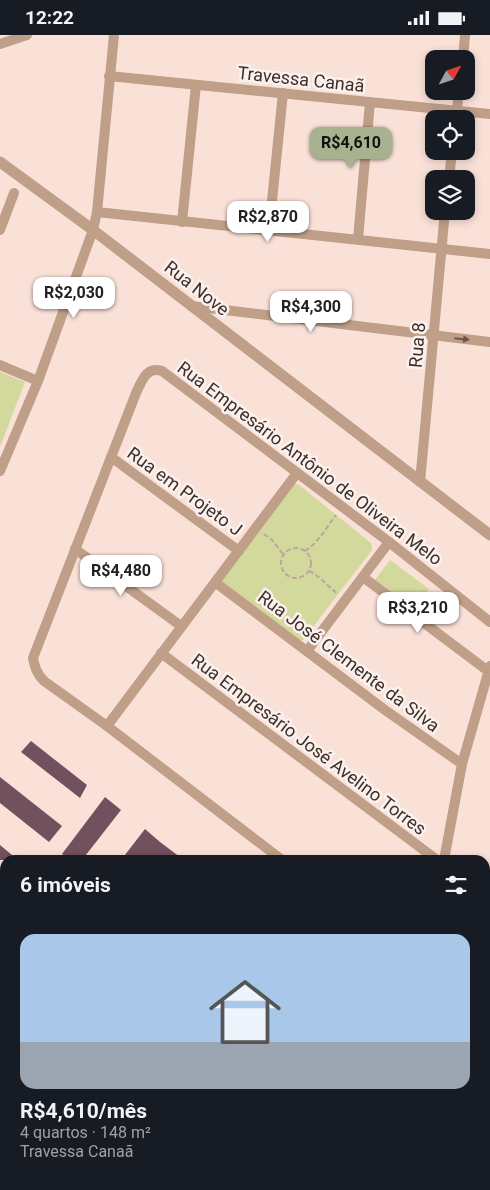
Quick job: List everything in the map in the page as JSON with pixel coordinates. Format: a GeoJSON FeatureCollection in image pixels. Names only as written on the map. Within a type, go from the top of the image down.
{"type":"FeatureCollection","features":[{"type":"Feature","properties":{"kind":"street"},"geometry":{"type":"LineString","coordinates":[[0,44],[27,35]]}},
{"type":"Feature","properties":{"kind":"street"},"geometry":{"type":"LineString","coordinates":[[0,471],[38,381],[93,230],[97,212],[114,35]]}},
{"type":"Feature","properties":{"kind":"street"},"geometry":{"type":"LineString","coordinates":[[463,50],[465,35]]}},
{"type":"Feature","properties":{"kind":"street","name":"Travessa Canaã"},"geometry":{"type":"LineString","coordinates":[[109,76],[370,102],[425,110]]}},
{"type":"Feature","properties":{"kind":"street"},"geometry":{"type":"LineString","coordinates":[[182,222],[196,85]]}},
{"type":"Feature","properties":{"kind":"street"},"geometry":{"type":"LineString","coordinates":[[269,230],[283,93]]}},
{"type":"Feature","properties":{"kind":"street"},"geometry":{"type":"LineString","coordinates":[[358,239],[370,102]]}},
{"type":"Feature","properties":{"kind":"street","name":"Travessa Canaã"},"geometry":{"type":"LineString","coordinates":[[475,114],[490,114]]}},
{"type":"Feature","properties":{"kind":"street","name":"Rua Nove"},"geometry":{"type":"LineString","coordinates":[[0,162],[93,230],[490,535]]}},
{"type":"Feature","properties":{"kind":"street"},"geometry":{"type":"LineString","coordinates":[[0,230],[14,193]]}},
{"type":"Feature","properties":{"kind":"street"},"geometry":{"type":"LineString","coordinates":[[97,212],[490,254]]}},
{"type":"Feature","properties":{"kind":"street","name":"Rua 8"},"geometry":{"type":"LineString","coordinates":[[420,482],[445,220]]}},
{"type":"Feature","properties":{"kind":"street"},"geometry":{"type":"LineString","coordinates":[[191,306],[490,342]]}},
{"type":"Feature","properties":{"kind":"street"},"geometry":{"type":"LineString","coordinates":[[0,365],[38,381]]}},
{"type":"Feature","properties":{"kind":"street","name":"Rua Empresário Antônio de Oliveira Melo"},"geometry":{"type":"LineString","coordinates":[[111,457],[136,393],[146,374],[150,370],[162,371],[490,622]]}},
{"type":"Feature","properties":{"kind":"street"},"geometry":{"type":"LineString","coordinates":[[111,457],[33,658],[37,673],[44,681],[107,726],[275,855]]}},
{"type":"Feature","properties":{"kind":"street","name":"Rua em Projeto J"},"geometry":{"type":"LineString","coordinates":[[111,457],[239,551]]}},
{"type":"Feature","properties":{"kind":"street"},"geometry":{"type":"LineString","coordinates":[[107,726],[297,473]]}},
{"type":"Feature","properties":{"kind":"street"},"geometry":{"type":"LineString","coordinates":[[306,651],[389,543]]}},
{"type":"Feature","properties":{"kind":"street"},"geometry":{"type":"LineString","coordinates":[[75,549],[181,625]]}},
{"type":"Feature","properties":{"kind":"street"},"geometry":{"type":"LineString","coordinates":[[363,577],[489,669],[462,765],[445,855]]}},
{"type":"Feature","properties":{"kind":"street","name":"Rua José Clemente da Silva"},"geometry":{"type":"LineString","coordinates":[[216,583],[462,765]]}},
{"type":"Feature","properties":{"kind":"street","name":"Rua Empresário José Avelino Torres"},"geometry":{"type":"LineString","coordinates":[[161,653],[430,855]]}},
{"type":"Feature","properties":{"kind":"path"},"geometry":{"type":"LineString","coordinates":[[305,551],[315,544],[322,532],[342,508]]}},
{"type":"Feature","properties":{"kind":"path"},"geometry":{"type":"LineString","coordinates":[[256,528],[272,540],[283,554]]}},
{"type":"Feature","properties":{"kind":"path"},"geometry":{"type":"LineString","coordinates":[[299,548],[305,551],[311,559],[309,571],[297,579],[287,576],[280,565],[283,554],[289,549],[299,548]]}},
{"type":"Feature","properties":{"kind":"path"},"geometry":{"type":"LineString","coordinates":[[309,571],[346,599]]}},
{"type":"Feature","properties":{"kind":"green space"},"geometry":{"type":"Polygon","coordinates":[[[0,372],[25,382],[0,447],[0,372]]]}},
{"type":"Feature","properties":{"kind":"green space"},"geometry":{"type":"Polygon","coordinates":[[[292,483],[299,485],[371,543],[372,550],[303,640],[294,640],[221,586],[219,576],[292,483]]]}},
{"type":"Feature","properties":{"kind":"green space"},"geometry":{"type":"Polygon","coordinates":[[[390,560],[429,589],[414,609],[375,580],[390,560]]]}},
{"type":"Feature","properties":{"kind":"building"},"geometry":{"type":"Polygon","coordinates":[[[31,741],[87,785],[80,798],[21,752],[31,741]]]}},
{"type":"Feature","properties":{"kind":"building"},"geometry":{"type":"Polygon","coordinates":[[[0,777],[62,826],[49,842],[0,803],[0,777]]]}},
{"type":"Feature","properties":{"kind":"building"},"geometry":{"type":"Polygon","coordinates":[[[105,797],[121,810],[86,855],[62,854],[105,797]]]}},
{"type":"Feature","properties":{"kind":"building"},"geometry":{"type":"Polygon","coordinates":[[[145,829],[177,855],[125,855],[145,829]]]}},
{"type":"Feature","properties":{"kind":"building"},"geometry":{"type":"Polygon","coordinates":[[[0,845],[12,855],[0,855],[0,845]]]}}]}
